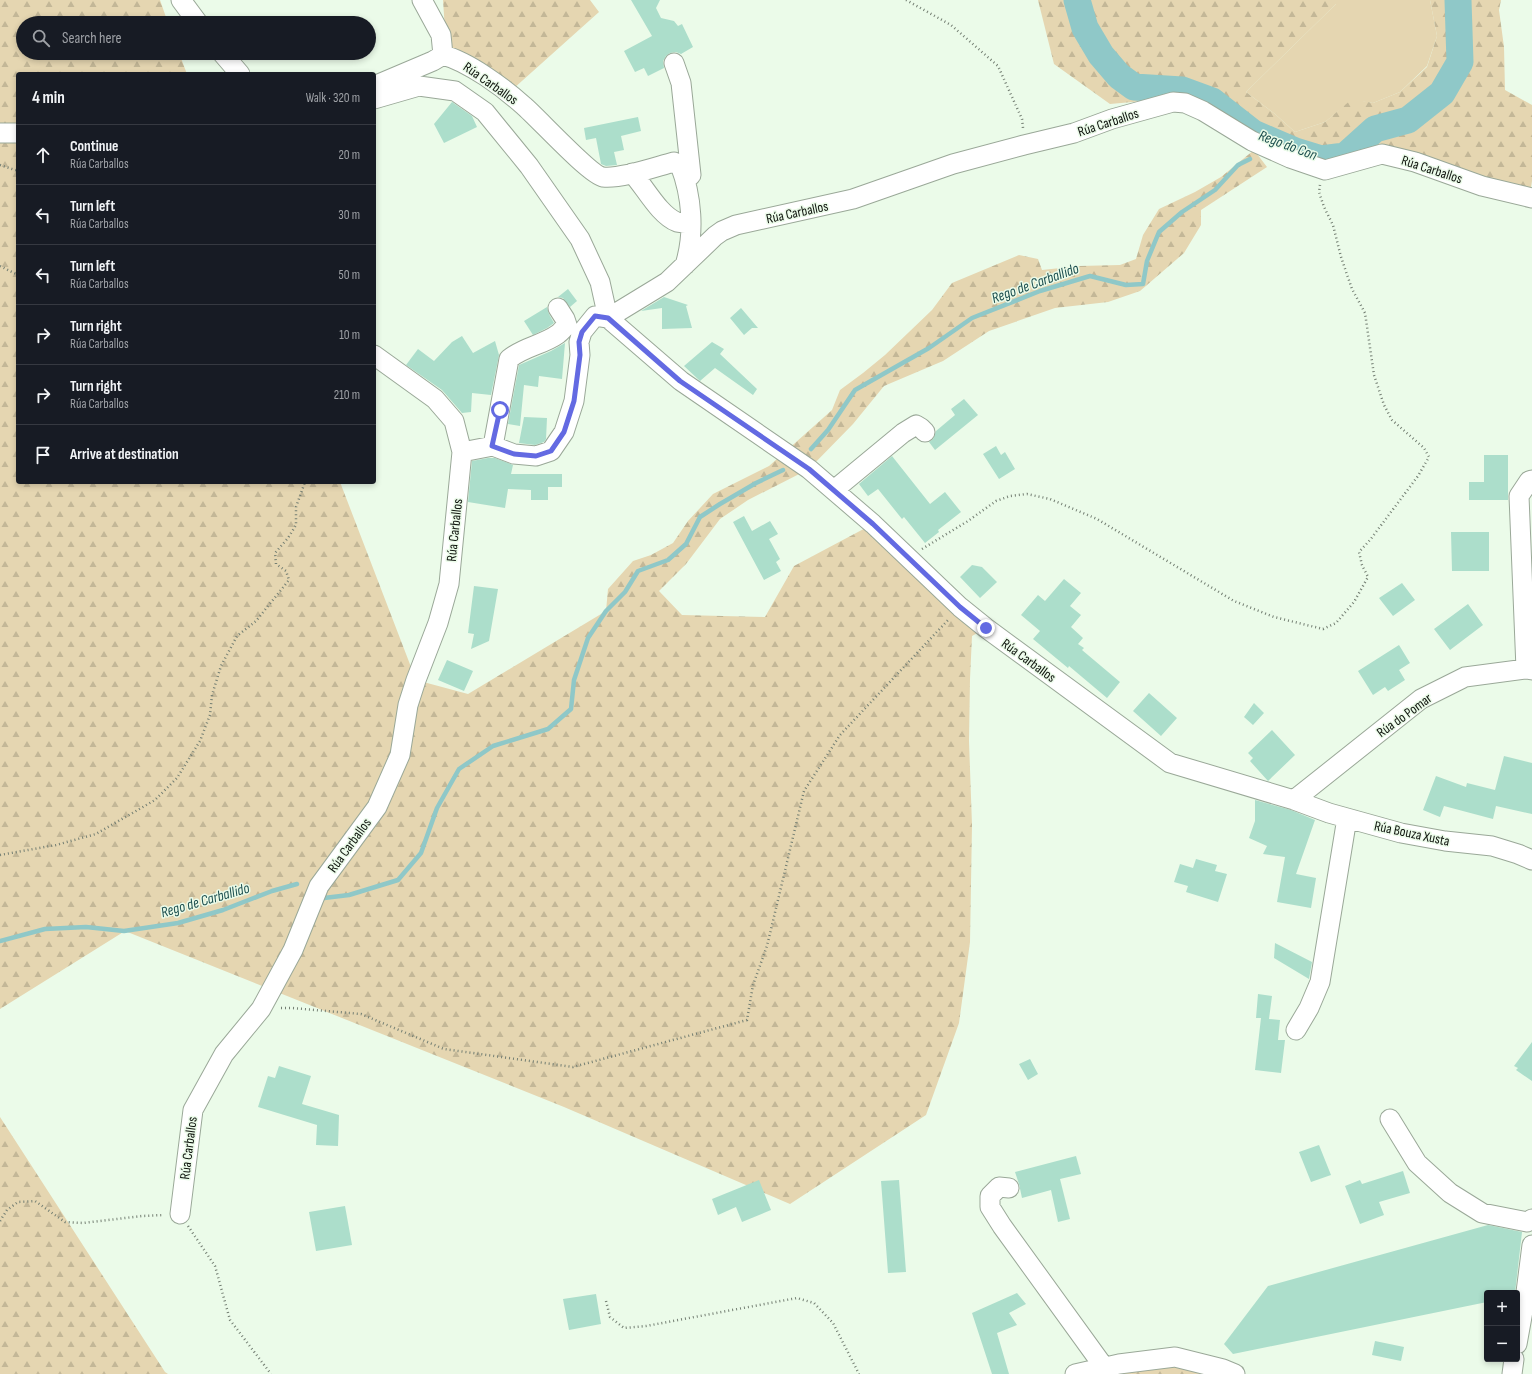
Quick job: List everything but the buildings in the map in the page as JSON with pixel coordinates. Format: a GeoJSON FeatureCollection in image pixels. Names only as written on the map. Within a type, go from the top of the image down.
{"type":"FeatureCollection","features":[{"type":"Feature","properties":{"kind":"street"},"geometry":{"type":"LineString","coordinates":[[180,0],[193,16]]}},
{"type":"Feature","properties":{"kind":"street"},"geometry":{"type":"LineString","coordinates":[[376,85],[433,61],[443,54],[441,34],[422,0]]}},
{"type":"Feature","properties":{"kind":"street","name":"Rúa Carballos"},"geometry":{"type":"LineString","coordinates":[[443,54],[454,58],[499,86],[524,106],[586,166],[601,177],[619,176],[674,162],[680,165],[686,180],[690,209],[689,250],[685,265]]}},
{"type":"Feature","properties":{"kind":"street"},"geometry":{"type":"LineString","coordinates":[[228,60],[238,72]]}},
{"type":"Feature","properties":{"kind":"street"},"geometry":{"type":"LineString","coordinates":[[674,63],[681,83],[692,175],[686,180]]}},
{"type":"Feature","properties":{"kind":"street","name":"Rúa Carballos"},"geometry":{"type":"LineString","coordinates":[[376,98],[419,86],[455,90],[485,112],[529,166],[580,239],[600,282],[608,318]]}},
{"type":"Feature","properties":{"kind":"street","name":"Rúa Carballos"},"geometry":{"type":"LineString","coordinates":[[608,318],[667,282],[714,236],[736,225],[853,199],[953,164],[1074,133],[1112,119],[1173,102],[1185,103],[1214,116],[1252,141],[1290,158],[1325,170],[1382,154],[1415,162],[1482,186],[1532,198]]}},
{"type":"Feature","properties":{"kind":"street"},"geometry":{"type":"LineString","coordinates":[[0,133],[16,133]]}},
{"type":"Feature","properties":{"kind":"street"},"geometry":{"type":"LineString","coordinates":[[632,173],[640,181],[659,209],[678,222],[690,223]]}},
{"type":"Feature","properties":{"kind":"street"},"geometry":{"type":"LineString","coordinates":[[462,452],[492,446],[509,359],[516,354],[558,334],[567,325],[558,308]]}},
{"type":"Feature","properties":{"kind":"street","name":"Rúa Carballos"},"geometry":{"type":"LineString","coordinates":[[492,446],[514,454],[536,456],[551,451],[564,432],[574,401],[580,355],[579,342],[582,332],[595,316],[608,318],[680,381],[809,469],[873,524],[960,607],[992,633],[1170,763],[1294,800]]}},
{"type":"Feature","properties":{"kind":"street","name":"Rúa Carballos"},"geometry":{"type":"LineString","coordinates":[[180,1214],[193,1110],[224,1054],[260,1009],[293,950],[319,886],[377,807],[400,755],[408,705],[438,623],[449,584],[462,452],[454,421],[435,399],[376,356]]}},
{"type":"Feature","properties":{"kind":"street"},"geometry":{"type":"LineString","coordinates":[[834,490],[903,433],[916,425],[925,432]]}},
{"type":"Feature","properties":{"kind":"street"},"geometry":{"type":"LineString","coordinates":[[1529,669],[1519,496],[1529,481],[1532,480]]}},
{"type":"Feature","properties":{"kind":"street","name":"Rúa do Pomar"},"geometry":{"type":"LineString","coordinates":[[1294,800],[1421,700],[1465,677],[1529,669]]}},
{"type":"Feature","properties":{"kind":"street","name":"Rúa Bouza Xusta"},"geometry":{"type":"LineString","coordinates":[[1294,800],[1347,818],[1401,833],[1445,841],[1492,846],[1532,860]]}},
{"type":"Feature","properties":{"kind":"street"},"geometry":{"type":"LineString","coordinates":[[1296,1030],[1309,1008],[1320,982],[1347,818]]}},
{"type":"Feature","properties":{"kind":"street"},"geometry":{"type":"LineString","coordinates":[[1390,1119],[1417,1163],[1450,1193],[1482,1213],[1527,1222],[1532,1219]]}},
{"type":"Feature","properties":{"kind":"street"},"geometry":{"type":"LineString","coordinates":[[1009,1188],[999,1187],[994,1191],[990,1196],[990,1207],[1002,1226],[1104,1367]]}},
{"type":"Feature","properties":{"kind":"street"},"geometry":{"type":"LineString","coordinates":[[1520,1328],[1532,1245]]}},
{"type":"Feature","properties":{"kind":"street"},"geometry":{"type":"LineString","coordinates":[[1075,1374],[1119,1364],[1175,1357],[1223,1369],[1235,1374]]}},
{"type":"Feature","properties":{"kind":"street"},"geometry":{"type":"LineString","coordinates":[[1512,1374],[1514,1362]]}},
{"type":"Feature","properties":{"kind":"path"},"geometry":{"type":"LineString","coordinates":[[906,0],[951,25],[998,66],[1022,119],[1024,145]]}},
{"type":"Feature","properties":{"kind":"path"},"geometry":{"type":"LineString","coordinates":[[0,165],[16,169]]}},
{"type":"Feature","properties":{"kind":"path"},"geometry":{"type":"LineString","coordinates":[[912,562],[923,548],[968,521],[996,501],[1010,496],[1027,494],[1050,499],[1097,519],[1234,601],[1274,617],[1323,629],[1336,623],[1354,602],[1368,577],[1362,564],[1359,552],[1370,540],[1418,476],[1428,457],[1424,448],[1392,420],[1384,405],[1374,375],[1365,313],[1352,289],[1341,257],[1333,225],[1324,208],[1319,192],[1325,170]]}},
{"type":"Feature","properties":{"kind":"path"},"geometry":{"type":"LineString","coordinates":[[0,266],[16,274]]}},
{"type":"Feature","properties":{"kind":"path"},"geometry":{"type":"LineString","coordinates":[[0,855],[56,845],[96,834],[155,800],[176,778],[200,741],[210,715],[212,696],[221,666],[237,636],[256,621],[289,580],[286,571],[276,564],[275,553],[288,538],[296,525],[296,507],[304,484]]}},
{"type":"Feature","properties":{"kind":"path"},"geometry":{"type":"LineString","coordinates":[[260,1009],[292,1008],[360,1014],[444,1048],[573,1067],[747,1020],[753,985],[767,946],[804,791],[840,735],[960,607]]}},
{"type":"Feature","properties":{"kind":"path"},"geometry":{"type":"LineString","coordinates":[[0,1221],[7,1210],[18,1202],[35,1201],[65,1222],[83,1223],[142,1216],[180,1214],[215,1266],[230,1320],[271,1374]]}},
{"type":"Feature","properties":{"kind":"path"},"geometry":{"type":"LineString","coordinates":[[606,1301],[610,1317],[624,1328],[646,1326],[797,1298],[814,1303],[833,1323],[859,1374]]}},
{"type":"Feature","properties":{"kind":"green space"},"geometry":{"type":"Polygon","coordinates":[[[0,0],[160,0],[166,16],[16,16],[16,60],[182,60],[186,72],[16,72],[16,484],[341,484],[416,680],[468,694],[606,611],[608,589],[633,561],[651,555],[673,543],[688,521],[713,494],[769,466],[832,410],[840,390],[885,355],[932,310],[952,283],[1019,255],[1038,259],[1042,270],[1079,266],[1120,265],[1136,259],[1143,235],[1159,209],[1195,192],[1221,177],[1254,150],[1267,167],[1201,210],[1201,225],[1184,253],[1140,291],[1108,302],[1055,308],[989,331],[943,361],[884,386],[853,424],[809,469],[748,500],[720,519],[686,564],[659,591],[682,615],[765,617],[794,566],[873,524],[986,628],[972,636],[969,741],[972,825],[970,942],[959,1023],[926,1115],[790,1204],[564,1107],[125,931],[0,1009],[0,0]]]}},
{"type":"Feature","properties":{"kind":"green space"},"geometry":{"type":"Polygon","coordinates":[[[443,0],[590,0],[599,12],[513,89],[446,45],[443,0]]]}},
{"type":"Feature","properties":{"kind":"green space"},"geometry":{"type":"Polygon","coordinates":[[[1038,0],[1336,0],[1336,4],[1246,92],[1275,114],[1295,132],[1325,122],[1352,99],[1373,103],[1400,92],[1427,67],[1437,36],[1430,0],[1501,0],[1499,10],[1504,47],[1505,90],[1532,105],[1532,181],[1530,194],[1419,157],[1325,163],[1293,153],[1188,97],[1110,104],[1054,64],[1038,0]]]}},
{"type":"Feature","properties":{"kind":"green space"},"geometry":{"type":"Polygon","coordinates":[[[1336,0],[1430,0],[1437,36],[1427,66],[1400,92],[1373,103],[1352,100],[1325,122],[1295,132],[1275,114],[1246,92],[1336,4],[1336,0]]]}},
{"type":"Feature","properties":{"kind":"green space"},"geometry":{"type":"Polygon","coordinates":[[[0,1117],[165,1372],[168,1374],[0,1374],[0,1117]]]}},
{"type":"Feature","properties":{"kind":"green space"},"geometry":{"type":"Polygon","coordinates":[[[1205,1365],[1235,1374],[1076,1374],[1110,1366],[1205,1365]]]}},
{"type":"Feature","properties":{"kind":"waterway","name":"Rego do Con"},"geometry":{"type":"LineString","coordinates":[[1077,0],[1085,28],[1101,55],[1119,76],[1134,87],[1182,90],[1212,101],[1253,133],[1295,151],[1321,159],[1345,156],[1375,129],[1408,120],[1442,93],[1460,62],[1458,0]]}},
{"type":"Feature","properties":{"kind":"waterway","name":"Rego de Carballido"},"geometry":{"type":"LineString","coordinates":[[811,449],[828,430],[855,390],[929,348],[972,318],[1040,291],[1090,276],[1126,285],[1143,284],[1147,261],[1159,232],[1182,212],[1215,190],[1238,165],[1250,159]]}},
{"type":"Feature","properties":{"kind":"waterway","name":"Rego de Carballido"},"geometry":{"type":"LineString","coordinates":[[324,898],[349,895],[398,880],[421,853],[437,808],[459,769],[493,746],[548,729],[571,709],[574,680],[588,638],[606,611],[625,592],[638,571],[668,560],[686,544],[700,517],[756,483],[783,470]]}},
{"type":"Feature","properties":{"kind":"waterway","name":"Rego de Carballido"},"geometry":{"type":"LineString","coordinates":[[0,941],[45,929],[86,927],[124,931],[178,923],[223,910],[272,891],[297,884]]}},
{"type":"Feature","properties":{"kind":"route"},"geometry":{"type":"LineString","coordinates":[[500,410],[492,446],[514,454],[536,456],[551,451],[564,432],[574,401],[580,355],[579,342],[582,332],[595,316],[608,318],[680,381],[719,406],[809,469],[873,524],[960,607],[986,628]]}}]}
